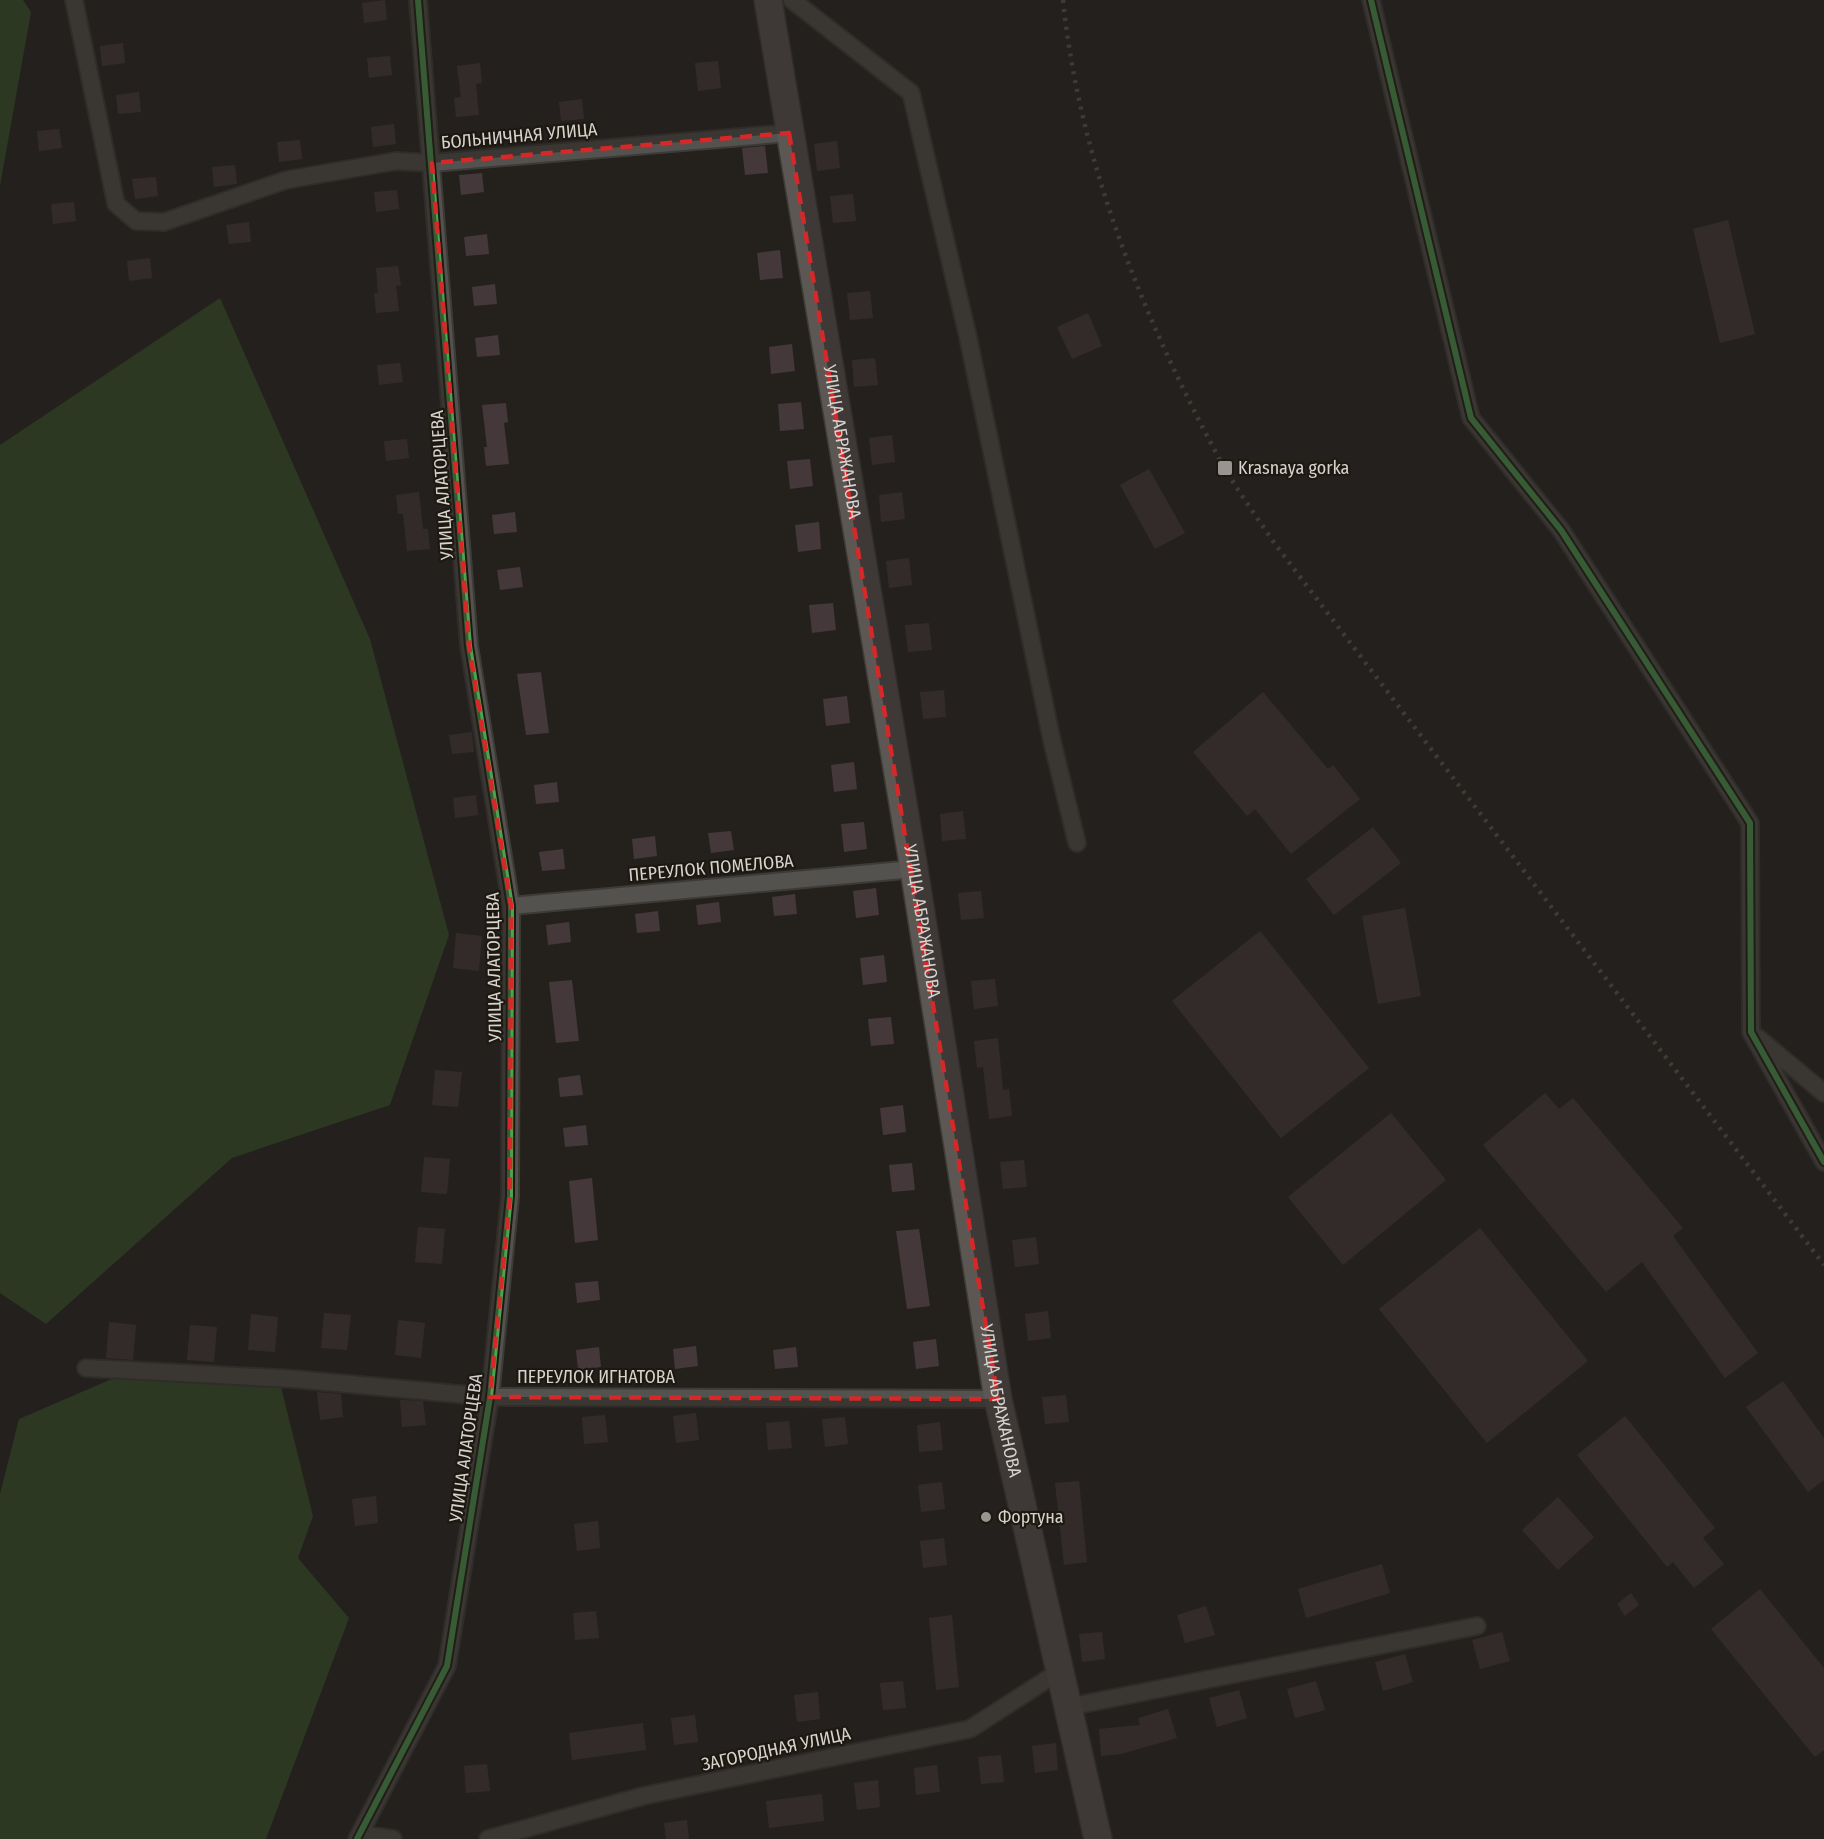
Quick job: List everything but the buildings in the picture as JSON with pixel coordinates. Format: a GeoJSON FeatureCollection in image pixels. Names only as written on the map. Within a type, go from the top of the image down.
{"type":"FeatureCollection","features":[{"type":"Feature","properties":{"kind":"main road","name":"УЛИЦА АБРАЖАНОВА"},"geometry":{"type":"LineString","coordinates":[[778,1],[789,133],[914,869],[998,1399],[1098,1839]]}},
{"type":"Feature","properties":{"kind":"street","name":"БОЛЬНИЧНАЯ УЛИЦА"},"geometry":{"type":"LineString","coordinates":[[74,0],[116,204],[136,221],[164,222],[286,180],[396,161],[432,163],[789,133]]}},
{"type":"Feature","properties":{"kind":"street","name":"УЛИЦА АЛАТОРЦЕВА"},"geometry":{"type":"LineString","coordinates":[[358,1836],[447,1666],[490,1397],[510,1196],[511,906],[469,646],[418,0]]}},
{"type":"Feature","properties":{"kind":"street"},"geometry":{"type":"LineString","coordinates":[[1371,0],[1471,418],[1561,530],[1750,823],[1751,1032],[1824,1162]]}},
{"type":"Feature","properties":{"kind":"street"},"geometry":{"type":"LineString","coordinates":[[778,1],[911,93],[968,337],[1052,741],[1077,843]]}},
{"type":"Feature","properties":{"kind":"street","name":"ПЕРЕУЛОК ПОМЕЛОВА"},"geometry":{"type":"LineString","coordinates":[[511,906],[914,869]]}},
{"type":"Feature","properties":{"kind":"street"},"geometry":{"type":"LineString","coordinates":[[1751,1032],[1824,1093]]}},
{"type":"Feature","properties":{"kind":"street","name":"ПЕРЕУЛОК ИГНАТОВА"},"geometry":{"type":"LineString","coordinates":[[86,1368],[294,1380],[490,1397],[998,1399]]}},
{"type":"Feature","properties":{"kind":"street"},"geometry":{"type":"LineString","coordinates":[[1068,1707],[1477,1626]]}},
{"type":"Feature","properties":{"kind":"street","name":"ЗАГОРОДНАЯ УЛИЦА"},"geometry":{"type":"LineString","coordinates":[[488,1839],[643,1796],[970,1729],[1060,1671]]}},
{"type":"Feature","properties":{"kind":"street"},"geometry":{"type":"LineString","coordinates":[[358,1836],[393,1839]]}},
{"type":"Feature","properties":{"kind":"highlighted area"},"geometry":{"type":"Polygon","coordinates":[[[789,133],[998,1399],[490,1397],[510,1196],[511,906],[469,646],[432,163],[789,133]]]}},
{"type":"Feature","properties":{"kind":"green space"},"geometry":{"type":"Polygon","coordinates":[[[0,0],[23,0],[31,12],[0,186],[0,0]]]}},
{"type":"Feature","properties":{"kind":"green space"},"geometry":{"type":"Polygon","coordinates":[[[220,298],[370,639],[449,935],[390,1105],[232,1158],[46,1324],[0,1293],[0,445],[220,298]]]}},
{"type":"Feature","properties":{"kind":"green space"},"geometry":{"type":"Polygon","coordinates":[[[142,1366],[281,1387],[313,1516],[298,1558],[349,1618],[266,1839],[0,1839],[0,1494],[19,1419],[142,1366]]]}},
{"type":"Feature","properties":{"kind":"railway"},"geometry":{"type":"LineString","coordinates":[[1063,0],[1071,59],[1083,117],[1098,174],[1117,231],[1161,342],[1228,473],[1275,544],[1824,1265]]}},
{"type":"Feature","properties":{"kind":"cycle path"},"geometry":{"type":"LineString","coordinates":[[357,1839],[447,1666],[490,1397],[510,1196],[511,906],[469,646],[418,0]]}},
{"type":"Feature","properties":{"kind":"cycle path"},"geometry":{"type":"LineString","coordinates":[[1371,0],[1471,418],[1561,530],[1750,823],[1751,1032],[1824,1162]]}},
{"type":"Feature","properties":{"kind":"place","name":"Krasnaya gorka"},"geometry":{"type":"Point","coordinates":[1225,468]}},
{"type":"Feature","properties":{"kind":"place","name":"Фортуна"},"geometry":{"type":"Point","coordinates":[986,1517]}}]}
